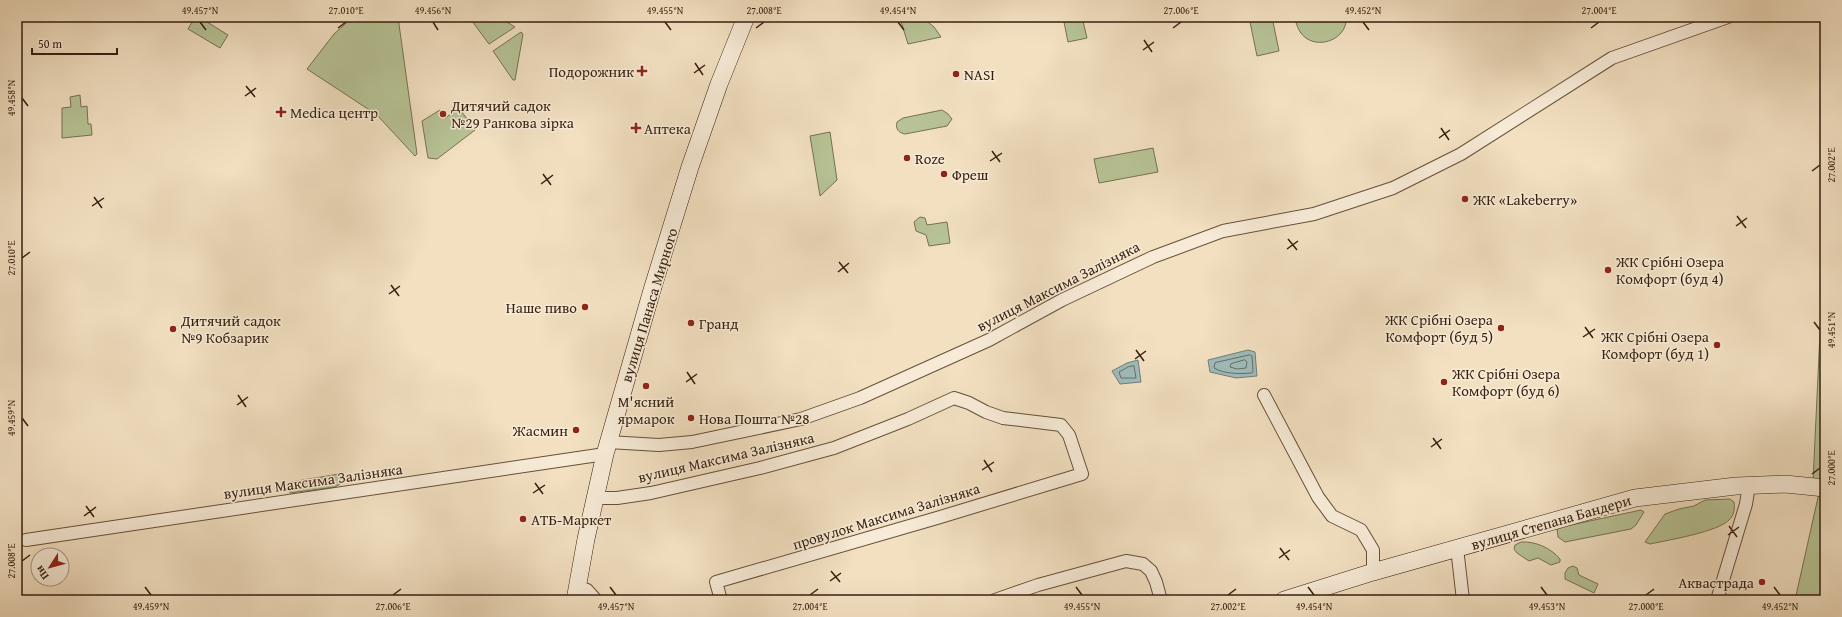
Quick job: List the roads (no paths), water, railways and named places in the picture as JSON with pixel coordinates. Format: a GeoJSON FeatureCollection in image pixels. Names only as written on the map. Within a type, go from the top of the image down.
{"type":"FeatureCollection","features":[{"type":"Feature","properties":{"kind":"main road","name":"вулиця Панаса Мирного"},"geometry":{"type":"LineString","coordinates":[[576,593],[606,448],[690,167],[719,84],[746,17]]}},
{"type":"Feature","properties":{"kind":"main road","name":"вулиця Степана Бандери"},"geometry":{"type":"LineString","coordinates":[[1284,600],[1373,572],[1636,498],[1749,485],[1785,484],[1825,488]]}},
{"type":"Feature","properties":{"kind":"street","name":"вулиця Максима Залізняка"},"geometry":{"type":"LineString","coordinates":[[26,540],[606,448],[692,442],[801,419],[860,398],[988,340],[1062,300],[1153,257],[1223,231],[1314,214],[1393,188],[1461,154],[1612,58],[1728,17]]}},
{"type":"Feature","properties":{"kind":"street"},"geometry":{"type":"LineString","coordinates":[[1264,394],[1318,497],[1332,516],[1361,530],[1373,550],[1373,572]]}},
{"type":"Feature","properties":{"kind":"street","name":"вулиця Максима Залізняка"},"geometry":{"type":"LineString","coordinates":[[595,498],[617,498],[651,493],[760,468],[834,448],[908,419],[954,398],[1003,418],[1061,425],[1069,435],[1082,474]]}},
{"type":"Feature","properties":{"kind":"street","name":"провулок Максима Залізняка"},"geometry":{"type":"LineString","coordinates":[[721,600],[716,582],[1082,474]]}},
{"type":"Feature","properties":{"kind":"street"},"geometry":{"type":"LineString","coordinates":[[1717,600],[1746,504],[1749,485]]}},
{"type":"Feature","properties":{"kind":"street"},"geometry":{"type":"LineString","coordinates":[[1457,548],[1463,600]]}},
{"type":"Feature","properties":{"kind":"street"},"geometry":{"type":"LineString","coordinates":[[996,600],[1038,585],[1126,561],[1143,564],[1151,571],[1161,600]]}},
{"type":"Feature","properties":{"kind":"street"},"geometry":{"type":"LineString","coordinates":[[576,593],[587,590],[596,600]]}},
{"type":"Feature","properties":{"kind":"water"},"geometry":{"type":"Polygon","coordinates":[[[1248,350],[1255,352],[1257,376],[1236,378],[1210,372],[1208,360],[1248,350]]]}},
{"type":"Feature","properties":{"kind":"water"},"geometry":{"type":"Polygon","coordinates":[[[1138,360],[1141,382],[1120,384],[1112,371],[1127,363],[1138,360]]]}},
{"type":"Feature","properties":{"kind":"place","name":"Подорожник"},"geometry":{"type":"Point","coordinates":[642,71]}},
{"type":"Feature","properties":{"kind":"place","name":"NASI"},"geometry":{"type":"Point","coordinates":[956,74]}},
{"type":"Feature","properties":{"kind":"place","name":"Medica центр"},"geometry":{"type":"Point","coordinates":[281,112]}},
{"type":"Feature","properties":{"kind":"place","name":"Дитячий садок №29 Ранкова зірка"},"geometry":{"type":"Point","coordinates":[443,114]}},
{"type":"Feature","properties":{"kind":"place","name":"Аптека"},"geometry":{"type":"Point","coordinates":[636,128]}},
{"type":"Feature","properties":{"kind":"place","name":"Roze"},"geometry":{"type":"Point","coordinates":[907,158]}},
{"type":"Feature","properties":{"kind":"place","name":"Фреш"},"geometry":{"type":"Point","coordinates":[944,174]}},
{"type":"Feature","properties":{"kind":"place","name":"ЖК «Lakeberry»"},"geometry":{"type":"Point","coordinates":[1465,199]}},
{"type":"Feature","properties":{"kind":"place","name":"ЖК Срібні Озера Комфорт (буд 4)"},"geometry":{"type":"Point","coordinates":[1608,270]}},
{"type":"Feature","properties":{"kind":"place","name":"Наше пиво"},"geometry":{"type":"Point","coordinates":[585,307]}},
{"type":"Feature","properties":{"kind":"place","name":"Гранд"},"geometry":{"type":"Point","coordinates":[691,323]}},
{"type":"Feature","properties":{"kind":"place","name":"ЖК Срібні Озера Комфорт (буд 5)"},"geometry":{"type":"Point","coordinates":[1501,328]}},
{"type":"Feature","properties":{"kind":"place","name":"Дитячий садок №9 Кобзарик"},"geometry":{"type":"Point","coordinates":[173,329]}},
{"type":"Feature","properties":{"kind":"place","name":"ЖК Срібні Озера Комфорт (буд 1)"},"geometry":{"type":"Point","coordinates":[1717,345]}},
{"type":"Feature","properties":{"kind":"place","name":"ЖК Срібні Озера Комфорт (буд 6)"},"geometry":{"type":"Point","coordinates":[1444,382]}},
{"type":"Feature","properties":{"kind":"place","name":"М'ясний ярмарок"},"geometry":{"type":"Point","coordinates":[646,386]}},
{"type":"Feature","properties":{"kind":"place","name":"Нова Пошта №28"},"geometry":{"type":"Point","coordinates":[691,418]}},
{"type":"Feature","properties":{"kind":"place","name":"Жасмин"},"geometry":{"type":"Point","coordinates":[576,430]}},
{"type":"Feature","properties":{"kind":"place","name":"АТБ-Маркет"},"geometry":{"type":"Point","coordinates":[523,519]}},
{"type":"Feature","properties":{"kind":"place","name":"Аквастрада"},"geometry":{"type":"Point","coordinates":[1762,582]}}]}
